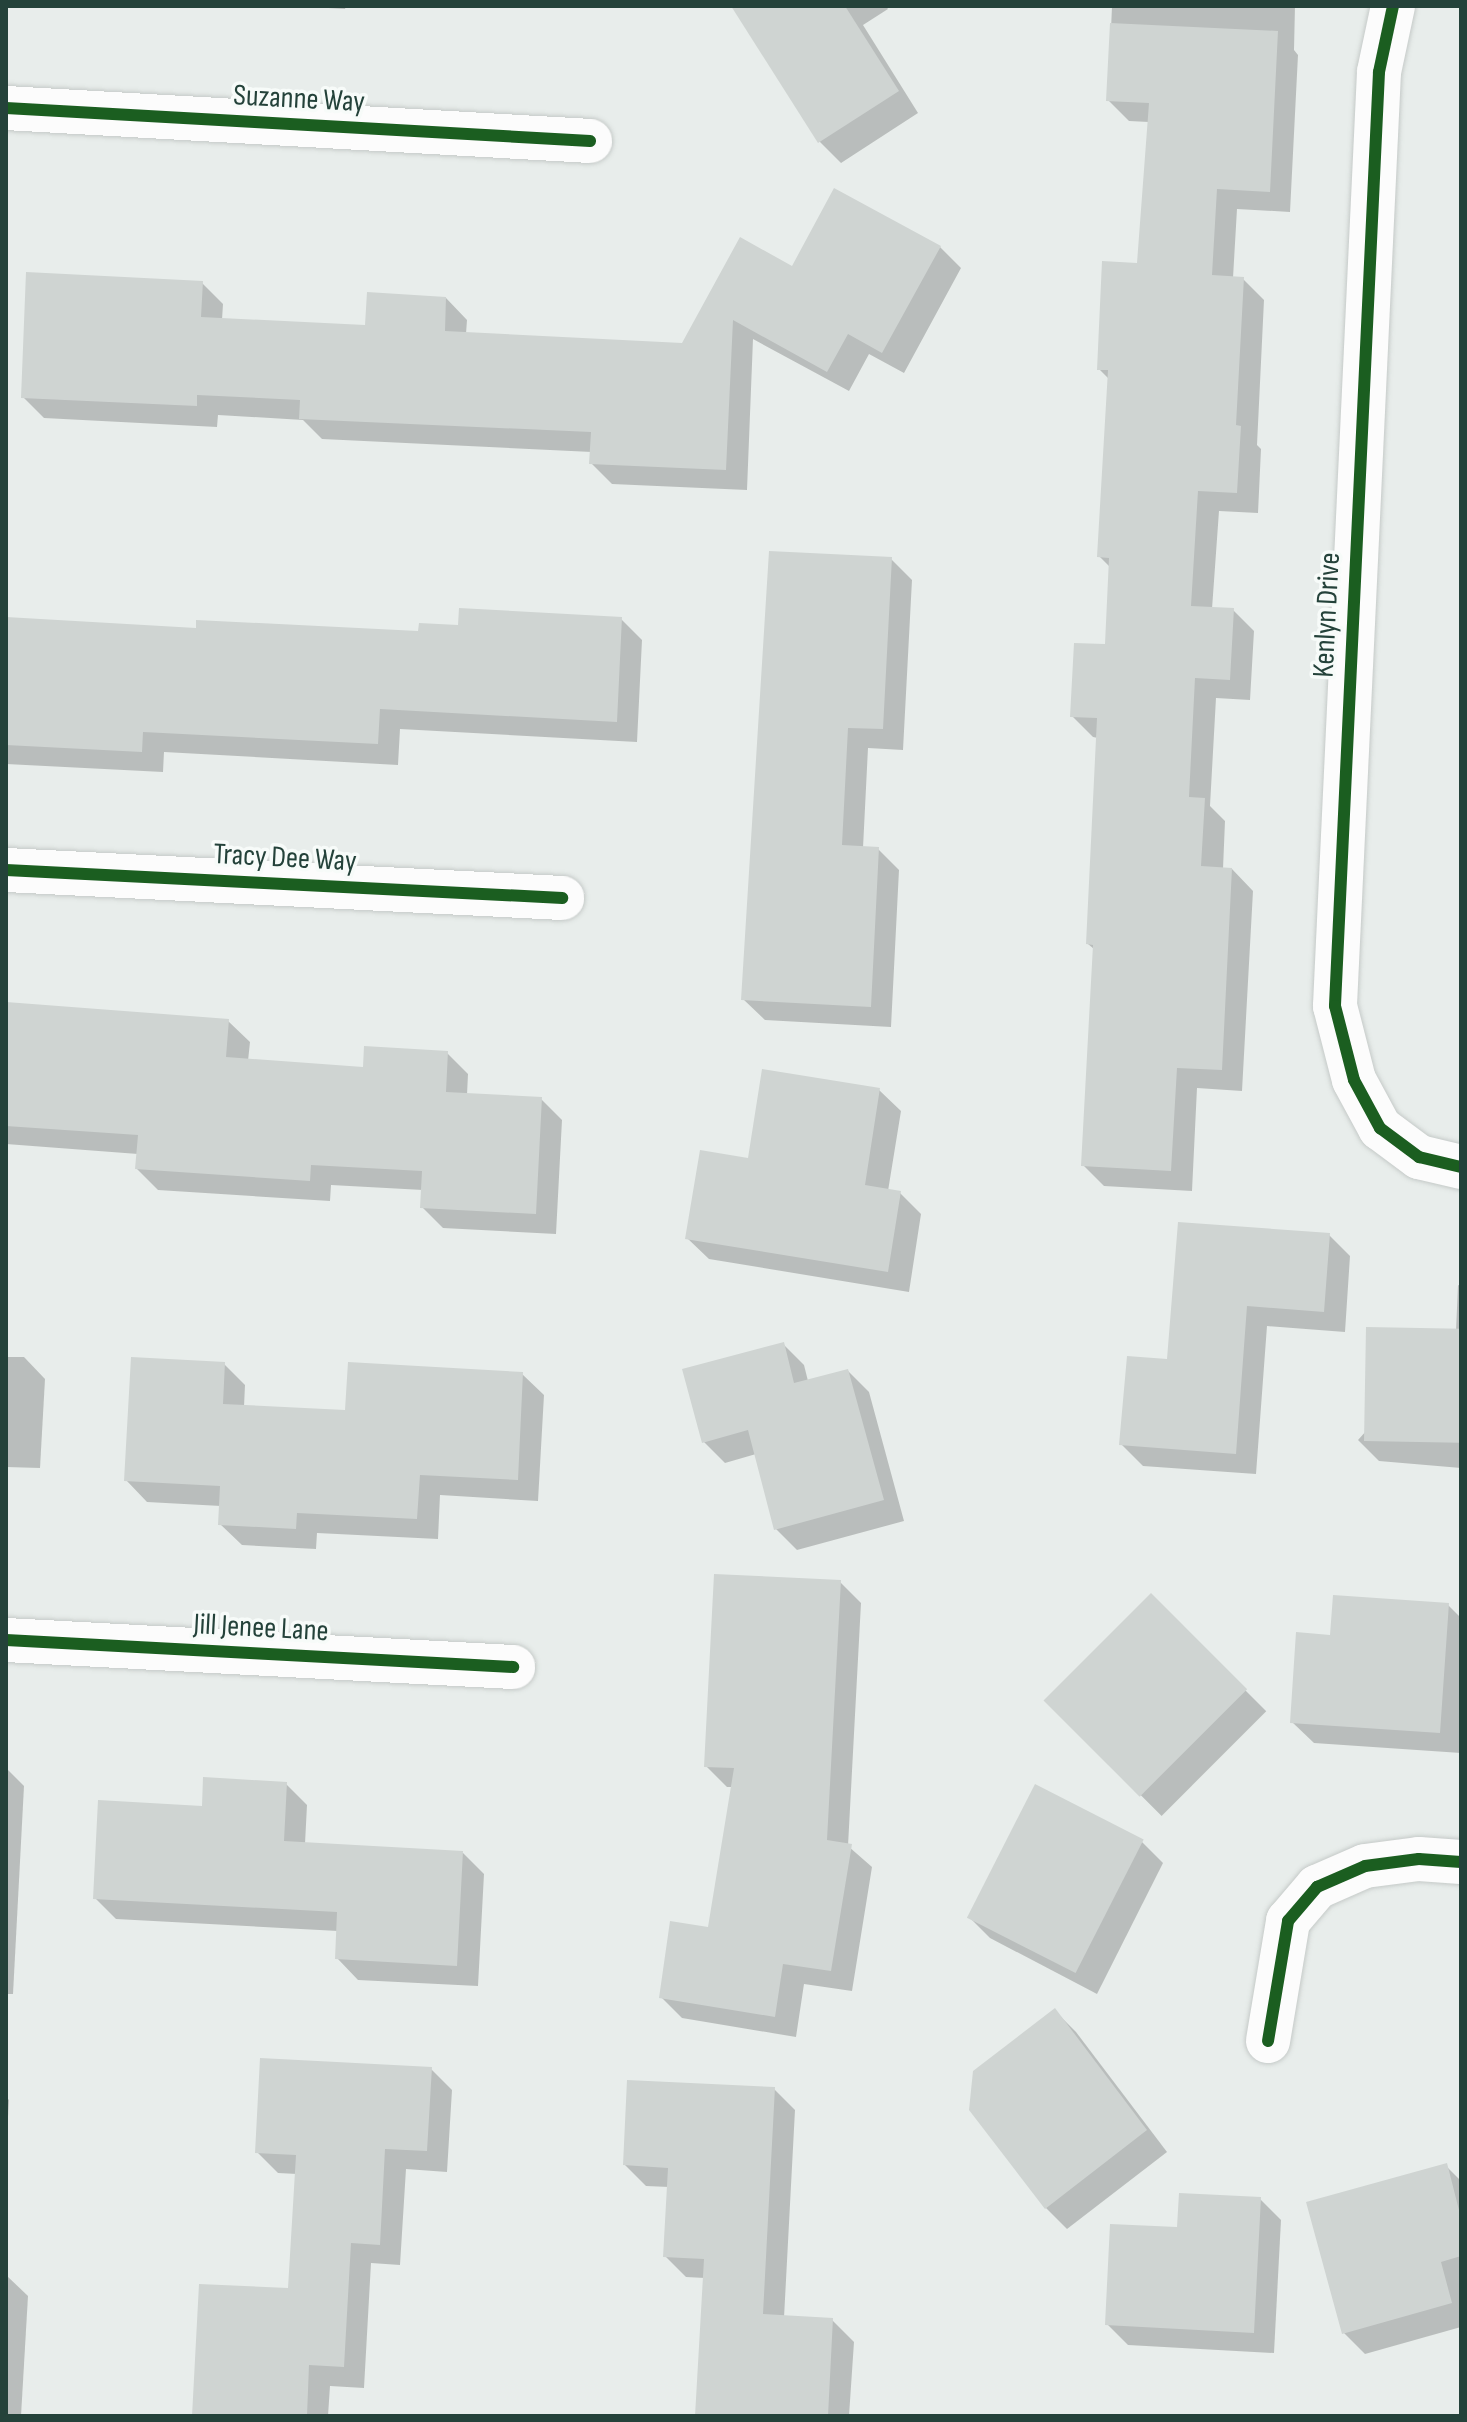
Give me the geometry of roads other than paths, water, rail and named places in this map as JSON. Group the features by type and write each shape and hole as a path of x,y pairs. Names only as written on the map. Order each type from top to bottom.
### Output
{"street":[{"name":"Kenlyn Drive","path":"1393,6 1379,72 1335,1006 1354,1080 1380,1128 1419,1157 1461,1167"},
{"name":"Suzanne Way","path":"6,108 590,141"},
{"name":"Tracy Dee Way","path":"6,870 562,898"},
{"name":"Jill Jenee Lane","path":"6,1640 513,1667"},
{"path":"1268,2041 1288,1921 1317,1887 1365,1866 1419,1859 1461,1862"}]}
